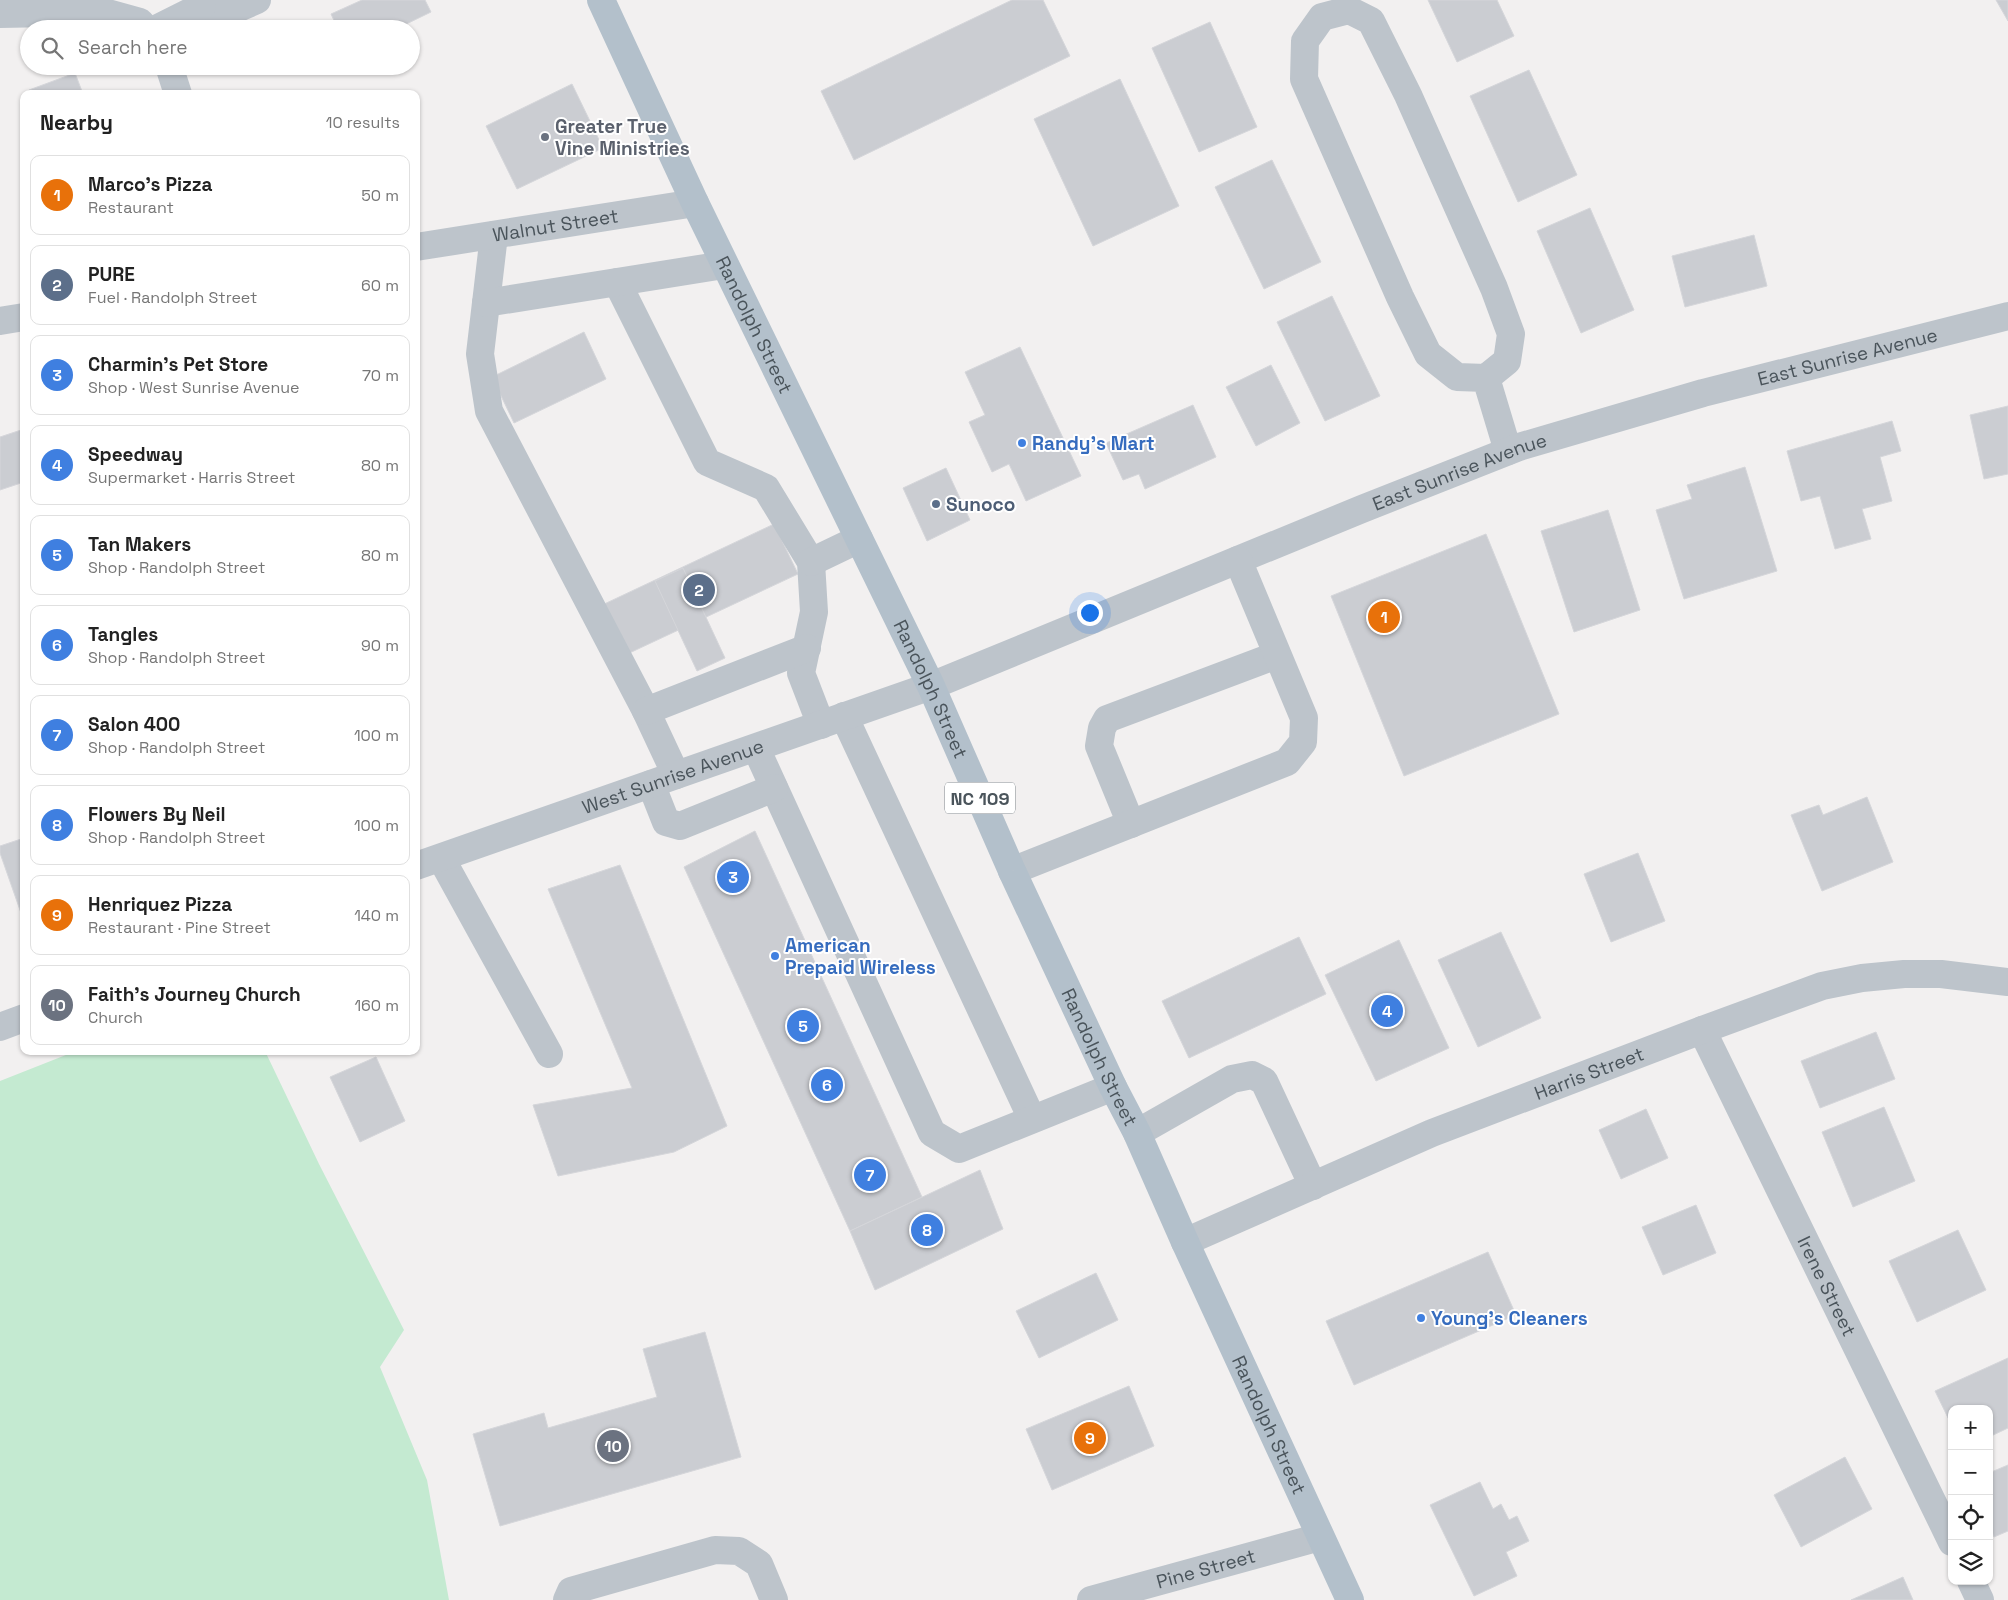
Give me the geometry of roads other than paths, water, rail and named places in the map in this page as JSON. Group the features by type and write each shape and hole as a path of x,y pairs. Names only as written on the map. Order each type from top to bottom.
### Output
{"main road":[{"name":"Randolph Street","path":"601,0 724,265 931,686 1012,871 1113,1087 1138,1133 1185,1242 1350,1600"}],"street":[{"path":"172,20 201,3 225,14 258,0"},
{"path":"1349,10 1371,21 1408,95 1494,288 1511,334 1507,361 1486,378 1457,377 1428,354 1400,296 1304,79 1305,42 1322,17 1349,10"},
{"path":"0,14 104,12 133,20"},
{"path":"172,75 177,90"},
{"name":"Walnut Street","path":"420,246 695,203"},
{"path":"494,235 480,354 489,410 646,711 676,776"},
{"path":"486,303 724,265"},
{"path":"617,282 707,462 766,488 811,562 814,612 801,673 832,721 1032,1119"},
{"name":"East Sunrise Avenue","path":"931,686 1508,451 1703,393 2008,316"},
{"path":"0,322 20,318"},
{"path":"1486,378 1508,451"},
{"path":"811,562 859,539"},
{"path":"1012,871 1287,762 1303,742 1304,718 1238,560"},
{"path":"646,711 807,648"},
{"path":"1131,824 1099,746 1102,728 1106,719 1277,655"},
{"name":"West Sunrise Avenue","path":"429,862 931,686"},
{"path":"756,748 932,1133 959,1149 1113,1087"},
{"path":"650,784 666,822 680,826 774,788"},
{"path":"429,862 549,1054"},
{"name":"Harris Street","path":"1185,1242 1432,1133 1822,986 1862,978 1904,974 1941,974 2008,982"},
{"path":"0,1027 20,1020"},
{"name":"Irene Street","path":"1702,1030 1951,1540"},
{"path":"1138,1133 1232,1079 1252,1075 1264,1081 1312,1186"},
{"name":"Pine Street","path":"1091,1600 1320,1537"},
{"path":"567,1600 571,1591 715,1550 739,1551 759,1564 774,1600"},
{"path":"1973,1585 1980,1600"}],"place":[{"name":"Greater True Vine Ministries","path":"545,137"},
{"name":"Randy's Mart","path":"1022,443"},
{"name":"Sunoco","path":"936,504"},
{"name":"PURE","path":"699,590"},
{"name":"Marco's Pizza","path":"1384,617"},
{"name":"Charmin's Pet Store","path":"733,877"},
{"name":"American Prepaid Wireless","path":"775,956"},
{"name":"Speedway","path":"1387,1011"},
{"name":"Tan Makers","path":"803,1026"},
{"name":"Tangles","path":"827,1085"},
{"name":"Salon 400","path":"870,1175"},
{"name":"Flowers By Neil","path":"927,1230"},
{"name":"Young's Cleaners","path":"1421,1318"},
{"name":"Henriquez Pizza","path":"1090,1438"},
{"name":"Faith's Journey Church","path":"613,1446"}]}
